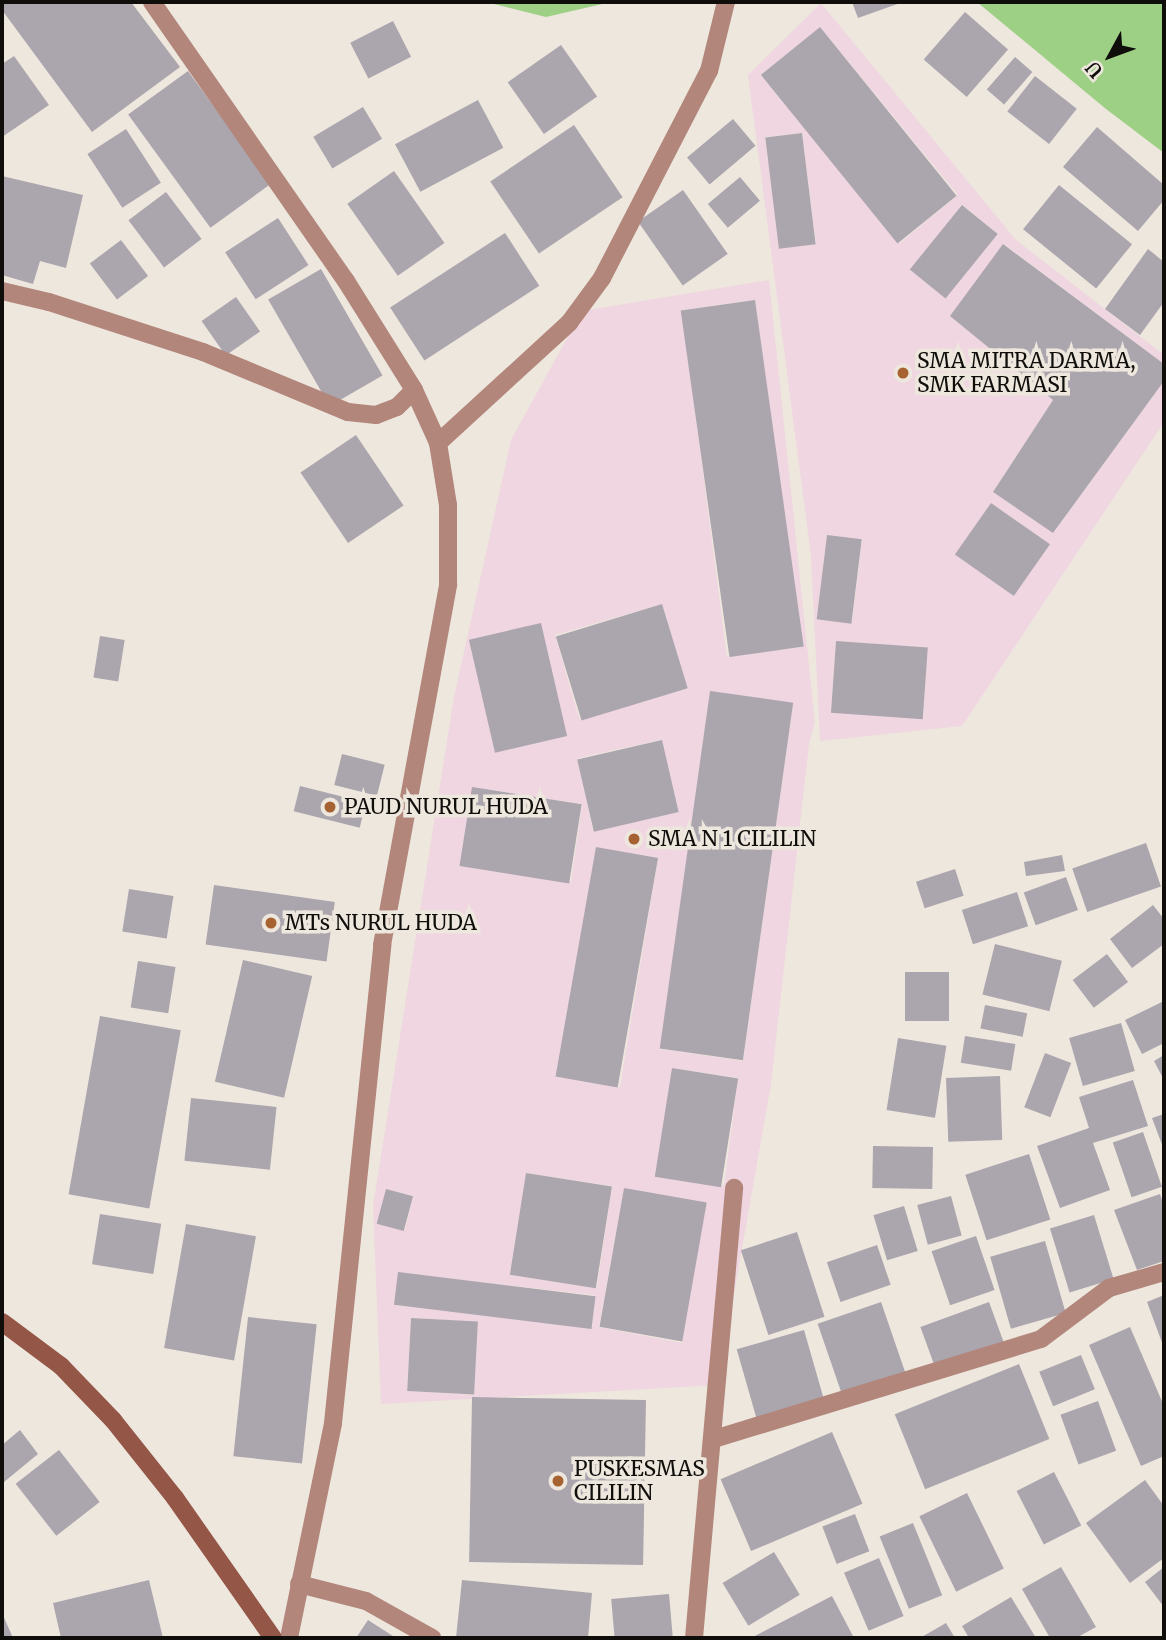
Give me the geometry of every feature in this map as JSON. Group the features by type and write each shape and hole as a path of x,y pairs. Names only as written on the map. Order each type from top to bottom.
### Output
{"main road":[{"path":"2,1322 61,1366 113,1420 176,1498 273,1638"}],"street":[{"path":"152,2 346,281 414,390 438,443 448,505 448,584 382,945 333,1423 289,1638"},
{"path":"438,443 569,323 602,278 709,71 726,2"},
{"path":"2,291 48,302 203,352 348,412 376,415 397,407 414,390"},
{"path":"694,1638 714,1439 721,1317 734,1188"},
{"path":"714,1439 1041,1339 1109,1288 1164,1272"},
{"path":"299,1584 366,1601 432,1638"}],"shaded area":[{"name":"SMA MITRA DARMA, SMK FARMASI","path":"821,3 1016,240 1164,355 1164,364 1004,244 951,316 1053,400 993,492 1054,532 1164,381 1164,422 962,726 820,741 811,556 748,75","holes":["820,27 958,195 900,243 761,75","802,133 816,243 780,248 765,137","963,205 998,234 945,298 911,269","991,503 1049,544 956,555","827,535 862,540 852,623 817,619","836,641 927,648 923,719 831,712"]},
{"name":"SMA N 1 CILILIN","path":"769,280 815,723 809,744 771,1084 718,1385 381,1404 373,1206 454,697 511,440 582,311","holes":["755,300 801,647 727,657 682,310","662,604 687,688 579,718 555,635","710,692 793,704 743,1061 661,1049","661,740 678,812 593,831 578,758","472,788 582,804 571,882 461,866","658,858 620,1087 559,1077","672,1068 738,1078 724,1186 658,1177","526,1173 612,1186 597,1288 511,1275","624,1189 682,1343 599,1327","386,1190 413,1196 405,1230 378,1224","398,1273 595,1295 592,1327 395,1305","411,1318 478,1322 474,1395 407,1391"]}],"green space":[{"path":"486,2 611,2 546,17"},
{"path":"977,2 1164,2 1164,153 1106,109"}],"building":[{"path":"2,2 131,2 180,67 92,132 2,10"},
{"path":"852,2 903,2 858,18"},
{"path":"965,12 1008,49 967,97 924,60"},
{"path":"393,21 411,57 368,78 350,43"},
{"path":"820,27 957,196 897,243 761,75"},
{"path":"561,45 597,97 544,134 508,82"},
{"path":"14,56 49,105 2,137 2,64"},
{"path":"1015,57 1032,72 1004,105 987,89"},
{"path":"188,71 270,184 210,228 128,114"},
{"path":"1035,76 1077,109 1049,144 1007,111"},
{"path":"478,100 503,148 420,192 395,144"},
{"path":"363,107 382,139 332,169 313,137"},
{"path":"733,119 755,146 710,184 687,158"},
{"path":"574,125 623,197 539,254 490,181"},
{"path":"1097,127 1164,185 1164,200 1138,231 1063,167"},
{"path":"126,129 161,183 122,208 87,154"},
{"path":"802,133 816,244 779,249 765,138"},
{"path":"394,171 444,243 398,276 347,204"},
{"path":"2,176 83,195 66,268 40,261 33,284 2,275"},
{"path":"740,177 760,201 728,228 708,204"},
{"path":"1059,185 1132,244 1096,288 1023,229"},
{"path":"683,190 728,254 683,285 638,222"},
{"path":"166,192 202,239 164,267 128,220"},
{"path":"962,205 998,234 946,298 910,270"},
{"path":"278,218 308,265 256,299 225,252"},
{"path":"505,233 539,286 424,360 390,308"},
{"path":"121,240 148,276 117,299 90,263"},
{"path":"1003,244 1164,364 1164,381 1053,533 993,492 1053,400 950,316"},
{"path":"1148,249 1164,262 1164,302 1140,335 1105,309"},
{"path":"321,269 382,376 330,406 268,300"},
{"path":"236,297 260,331 226,355 202,321"},
{"path":"755,300 804,647 729,657 681,310"},
{"path":"356,435 404,505 348,543 300,472"},
{"path":"991,503 1050,544 1014,596 955,555"},
{"path":"827,535 862,539 851,624 817,619"},
{"path":"662,604 688,688 582,721 556,636"},
{"path":"541,623 567,736 495,753 469,640"},
{"path":"100,636 125,640 118,681 93,677"},
{"path":"836,641 928,647 923,719 831,713"},
{"path":"710,691 793,703 743,1060 660,1048"},
{"path":"662,740 679,812 594,832 577,760"},
{"path":"342,754 385,765 377,796 334,785"},
{"name":"PAUD NURUL HUDA","path":"300,786 366,802 360,828 294,811"},
{"path":"472,787 582,804 569,883 459,866"},
{"path":"1146,843 1161,886 1087,912 1072,868"},
{"path":"596,847 658,858 618,1087 556,1076"},
{"path":"1062,855 1065,871 1026,876 1024,862"},
{"path":"955,869 964,896 925,908 916,882"},
{"path":"1066,877 1078,910 1036,925 1024,892"},
{"name":"MTs NURUL HUDA","path":"214,885 335,902 326,961 206,944"},
{"path":"129,889 173,896 167,939 122,931"},
{"path":"1017,892 1028,926 973,944 962,910"},
{"path":"1153,905 1164,919 1164,944 1132,968 1110,939"},
{"path":"995,944 1062,961 1049,1011 982,994"},
{"path":"1107,954 1128,982 1094,1008 1073,980"},
{"path":"243,960 312,976 284,1098 215,1082"},
{"path":"138,961 176,967 168,1013 131,1007"},
{"path":"905,972 949,972 949,1021 905,1021"},
{"path":"1164,1001 1164,1043 1142,1054 1125,1020"},
{"path":"985,1005 1027,1013 1023,1037 980,1029"},
{"path":"100,1016 181,1030 149,1208 69,1194"},
{"path":"1121,1023 1135,1071 1083,1086 1069,1038"},
{"path":"965,1036 1015,1044 1011,1071 961,1063"},
{"path":"898,1038 946,1046 935,1118 887,1110"},
{"path":"1045,1053 1071,1063 1050,1117 1024,1107"},
{"path":"1164,1055 1164,1080 1154,1061"},
{"path":"672,1068 738,1078 721,1187 655,1177"},
{"path":"1000,1076 1002,1140 948,1142 946,1078"},
{"path":"1133,1080 1148,1126 1093,1143 1110,1190 1060,1208 1037,1146 1089,1128 1079,1097"},
{"path":"191,1098 277,1107 270,1170 184,1161"},
{"path":"1164,1114 1164,1150 1152,1118"},
{"path":"1143,1132 1162,1187 1132,1197 1113,1142"},
{"path":"873,1146 933,1147 932,1189 872,1188"},
{"path":"1029,1154 1050,1220 987,1240 965,1175"},
{"path":"526,1173 612,1187 596,1288 510,1275"},
{"path":"624,1188 707,1203 682,1341 600,1327"},
{"path":"386,1189 413,1196 404,1231 377,1224"},
{"path":"1160,1194 1164,1207 1164,1261 1137,1270 1114,1210"},
{"path":"951,1196 962,1236 928,1245 917,1205"},
{"path":"904,1206 918,1251 887,1260 873,1215"},
{"path":"100,1214 161,1224 153,1274 92,1264"},
{"path":"1094,1215 1114,1279 1070,1293 1050,1228"},
{"path":"186,1224 256,1236 234,1360 164,1348"},
{"path":"797,1232 825,1317 768,1335 741,1250"},
{"path":"976,1236 995,1290 950,1305 932,1251"},
{"path":"1045,1241 1066,1313 1011,1329 990,1257"},
{"path":"877,1245 891,1285 841,1302 827,1262"},
{"path":"398,1272 596,1296 591,1329 394,1305"},
{"path":"1164,1295 1164,1348 1147,1302"},
{"path":"881,1302 906,1376 843,1398 818,1324"},
{"path":"989,1302 1004,1343 935,1368 920,1327"},
{"path":"248,1317 317,1324 302,1463 233,1456"},
{"path":"411,1318 478,1322 474,1394 407,1391"},
{"path":"1130,1327 1164,1406 1164,1456 1141,1466 1089,1345"},
{"path":"804,1330 825,1402 757,1421 737,1349"},
{"path":"1081,1355 1095,1389 1053,1406 1039,1372"},
{"path":"1019,1364 1049,1439 925,1489 895,1414"},
{"name":"PUSKESMAS CILILIN","path":"472,1397 646,1400 643,1565 469,1562"},
{"path":"1098,1401 1116,1451 1079,1464 1060,1415"},
{"path":"20,1430 38,1454 4,1482 2,1445"},
{"path":"832,1432 862,1504 751,1551 721,1479"},
{"path":"59,1450 100,1502 56,1536 16,1484"},
{"path":"1054,1472 1081,1525 1044,1545 1017,1491"},
{"path":"1145,1480 1164,1506 1164,1558 1130,1583 1086,1523"},
{"path":"967,1493 1004,1568 956,1592 919,1516"},
{"path":"855,1514 869,1551 837,1564 822,1527"},
{"path":"913,1523 942,1595 909,1609 880,1536"},
{"path":"774,1552 800,1595 748,1626 723,1583"},
{"path":"879,1558 904,1616 869,1631 844,1573"},
{"path":"1061,1567 1096,1627 1076,1638 1050,1638 1022,1589"},
{"path":"1164,1567 1164,1607 1145,1582"},
{"path":"149,1580 163,1638 61,1638 53,1603"},
{"path":"462,1580 592,1593 588,1638 456,1638"},
{"path":"669,1594 673,1636 615,1638 611,1599"},
{"path":"832,1596 854,1638 751,1638"},
{"path":"1011,1597 1036,1638 969,1638 962,1626"},
{"path":"2,1613 13,1638 2,1638"},
{"path":"368,1620 396,1638 356,1638"},
{"path":"946,1623 955,1638 920,1638"}],"place":[{"name":"SMA MITRA DARMA, SMK FARMASI","path":"903,373"},
{"name":"PAUD NURUL HUDA","path":"330,807"},
{"name":"SMA N 1 CILILIN","path":"634,839"},
{"name":"MTs NURUL HUDA","path":"271,923"},
{"name":"PUSKESMAS CILILIN","path":"558,1481"}]}
